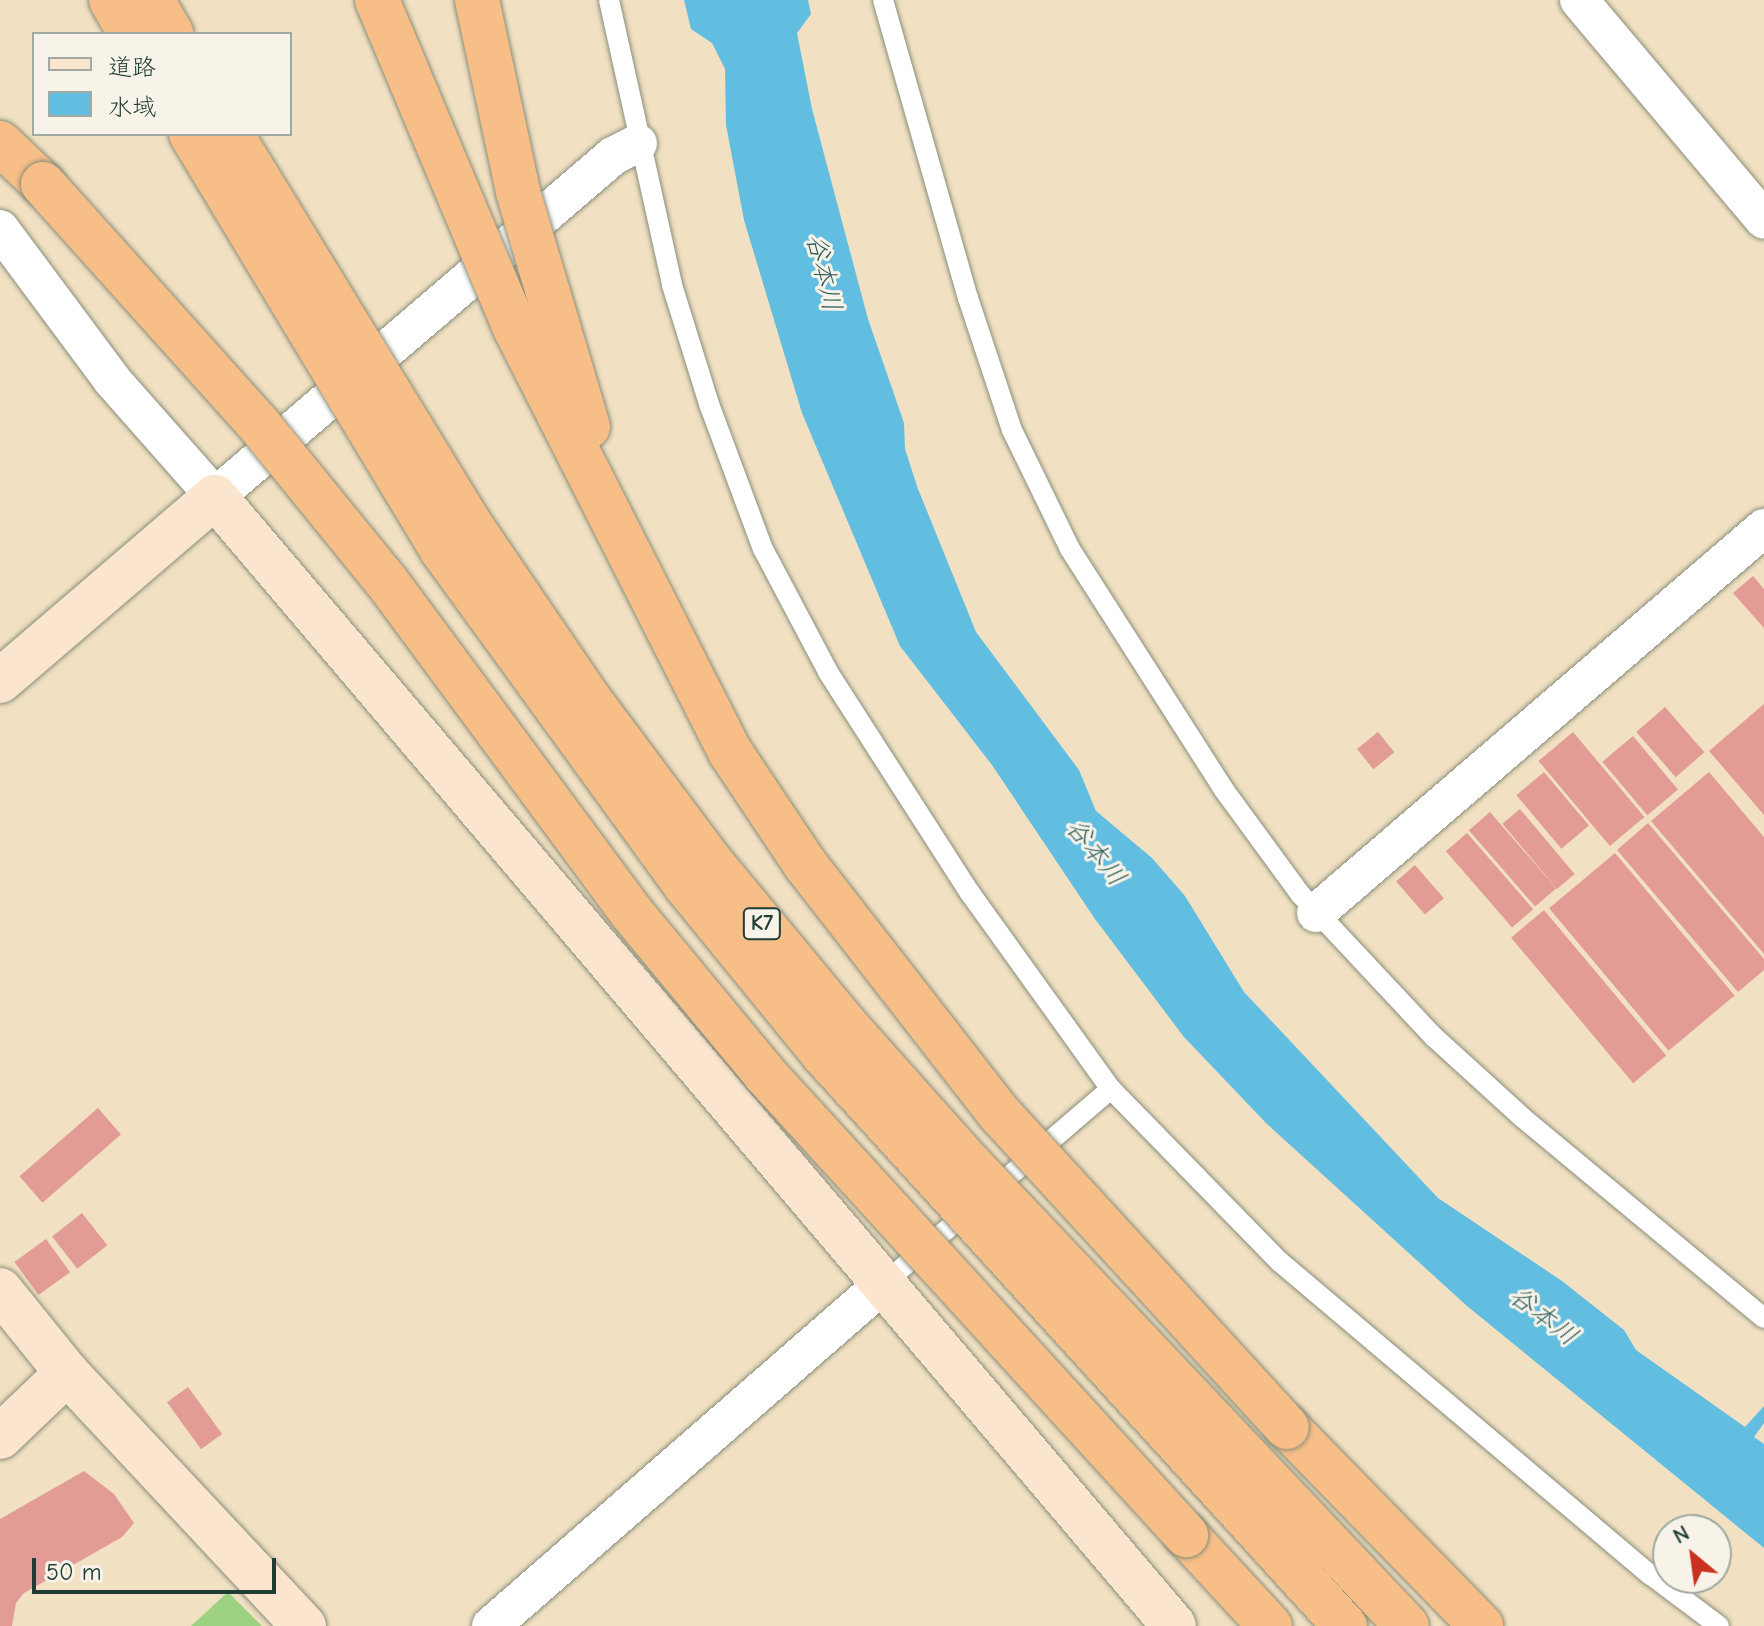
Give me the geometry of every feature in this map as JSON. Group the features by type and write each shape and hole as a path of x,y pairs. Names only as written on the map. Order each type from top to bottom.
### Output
{"highway":[{"path":"111,0 130,32"},
{"path":"152,0 171,32"},
{"path":"377,0 514,326 672,644 731,753 805,864 895,985 999,1113 1287,1427 1481,1626"},
{"path":"477,0 518,192 556,330 600,464 672,644"},
{"name":"K7","path":"192,136 442,550 686,886 822,1053 1345,1626"},
{"name":"K7","path":"232,136 474,530 589,699 711,862 969,1163 1407,1626"},
{"path":"0,143 136,283 260,426 387,582 631,912 764,1073 1270,1626"}],"street":[{"path":"1579,0 1764,220"},
{"path":"0,681 613,156 638,143"},
{"path":"0,229 112,380 215,497 1174,1626"},
{"path":"1316,913 1764,528"},
{"path":"491,1626 882,1285"},
{"path":"0,1290 67,1373 304,1626"},
{"path":"0,1437 67,1373"}],"lane":[{"path":"609,0 638,143 672,285 709,404 792,610 970,893 1111,1089 1280,1262 1651,1575 1719,1626"},
{"path":"883,0 985,354 1028,465 1070,549 1153,682 1260,842 1316,913 1478,1079 1764,1318"},
{"path":"882,1285 1111,1089"}],"green space":[{"path":"228,1592 262,1626 191,1626"}],"water":[{"name":"谷本川","path":"684,0 808,0 811,14 797,33 812,109 868,319 904,423 905,449 918,489 976,632 1079,770 1096,811 1152,858 1185,896 1244,992 1438,1198 1562,1281 1624,1330 1636,1350 1745,1427 1764,1406 1764,1423 1754,1437 1764,1444 1764,1548 1732,1522 1732,1514 1722,1514 1467,1306 1266,1123 1184,1037 1095,919 992,765 900,646 802,413 744,220 726,125 725,69 712,43 691,29"}],"building":[{"path":"1753,576 1764,589 1764,628 1733,593"},
{"path":"1764,704 1764,815 1709,751"},
{"path":"1665,707 1704,752 1676,777 1636,732"},
{"path":"1378,732 1394,752 1373,769 1357,749"},
{"path":"1573,732 1644,817 1610,846 1539,761"},
{"path":"1633,736 1678,790 1647,815 1602,762"},
{"path":"1544,772 1589,826 1561,849 1516,795"},
{"path":"1709,772 1764,837 1764,954 1651,821"},
{"path":"1520,809 1575,874 1557,889 1502,824"},
{"path":"1490,812 1556,888 1535,907 1469,830"},
{"path":"1648,823 1764,959 1764,970 1738,992 1617,850"},
{"path":"1467,833 1533,909 1512,928 1446,851"},
{"path":"1615,853 1735,995 1669,1051 1549,908"},
{"path":"1415,865 1444,898 1425,915 1396,881"},
{"path":"1544,910 1666,1056 1633,1083 1511,938"},
{"path":"98,1108 121,1134 42,1203 20,1176"},
{"path":"82,1213 107,1245 77,1269 52,1236"},
{"path":"46,1239 70,1272 39,1295 14,1262"},
{"path":"188,1387 222,1434 201,1449 167,1402"},
{"path":"84,1471 114,1494 134,1523 122,1537 24,1593 16,1603 12,1626 0,1626 0,1519"}]}
